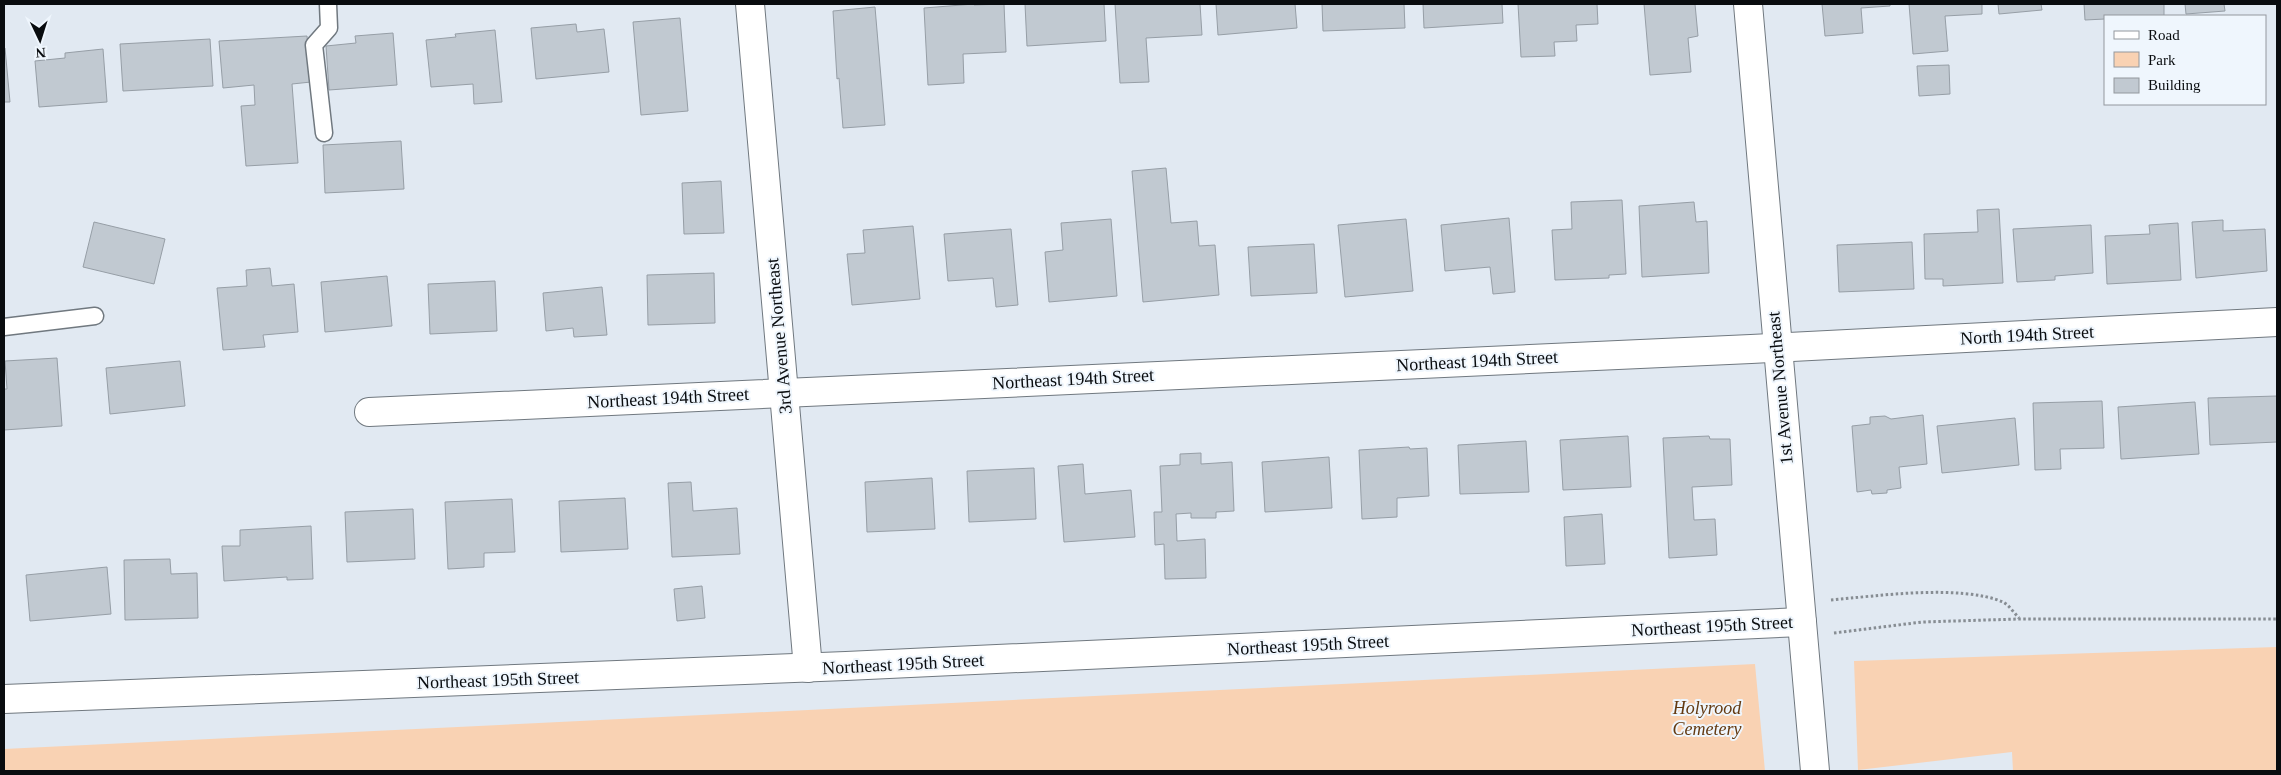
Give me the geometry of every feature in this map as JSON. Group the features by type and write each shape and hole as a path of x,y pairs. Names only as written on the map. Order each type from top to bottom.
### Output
{"street":[{"name":"3rd Avenue Northeast","path":"750,4 808,668"},
{"name":"1st Avenue Northeast","path":"1748,4 1776,348 1815,771"},
{"name":"North 194th Street","path":"1776,348 2277,322"},
{"name":"Northeast 194th Street","path":"369,412 1776,348"},
{"name":"Northeast 195th Street","path":"4,699 808,668 1801,613"}],"lane":[{"path":"324,132 314,45 329,28 328,4"},
{"path":"4,326 95,316"}],"path":[{"path":"1801,613 1904,594 1949,594 1986,598 2005,603 2019,619"},
{"path":"1835,633 1922,622 2019,619 2277,619"}],"green space":[{"path":"2277,647 2277,771 2013,771 2012,752 1858,770 1854,661"},
{"name":"Holyrood Cemetery","path":"1755,664 1765,771 4,771 4,749"}],"building":[{"path":"1004,4 1006,52 963,54 964,83 928,85 924,8"},
{"path":"1025,4 1104,4 1106,41 1027,46"},
{"path":"1115,4 1200,4 1202,35 1146,38 1149,82 1120,83"},
{"path":"1216,4 1295,4 1297,28 1218,35"},
{"path":"1322,4 1404,4 1405,28 1323,31"},
{"path":"1423,4 1502,4 1503,23 1424,28"},
{"path":"1518,4 1597,4 1598,24 1576,25 1577,41 1554,42 1555,56 1521,57"},
{"path":"1644,4 1695,4 1698,36 1688,38 1691,72 1650,75"},
{"path":"1822,4 1890,4 1890,6 1861,8 1863,33 1825,36"},
{"path":"1909,4 1982,4 1982,14 1945,16 1948,51 1913,54"},
{"path":"1998,4 2041,4 2042,10 1999,14"},
{"path":"2084,4 2164,4 2164,15 2104,15 2104,19 2085,20"},
{"path":"2185,4 2224,4 2225,11 2186,14"},
{"path":"875,7 885,125 843,128 839,78 837,79 833,11"},
{"path":"680,18 688,111 641,115 633,22"},
{"path":"576,24 577,32 604,29 609,72 536,79 531,28"},
{"path":"495,30 502,102 474,104 473,84 431,87 426,40 456,37 455,34"},
{"path":"393,33 397,85 329,90 326,46 356,43 355,36"},
{"path":"307,36 311,82 292,84 298,163 246,166 241,106 255,105 254,85 223,88 219,41"},
{"path":"210,39 213,86 123,91 120,44"},
{"path":"5,48 10,102 4,102"},
{"path":"103,49 107,102 39,107 35,61 65,58 65,53"},
{"path":"1949,65 1950,94 1919,96 1917,66"},
{"path":"401,141 404,189 325,193 323,145"},
{"path":"1166,168 1171,223 1197,221 1199,246 1215,245 1219,295 1143,302 1132,171"},
{"path":"721,181 724,233 684,234 682,183"},
{"path":"1622,200 1626,274 1609,275 1609,278 1555,280 1552,230 1572,229 1571,202"},
{"path":"1694,202 1696,222 1707,221 1709,273 1642,277 1639,206"},
{"path":"1999,209 2003,283 1943,286 1943,279 1925,279 1924,234 1978,232 1977,210"},
{"path":"1509,218 1515,292 1493,294 1490,267 1445,271 1441,225"},
{"path":"1111,219 1117,296 1049,302 1045,252 1063,250 1061,223"},
{"path":"1406,219 1413,291 1345,297 1338,225"},
{"path":"2223,220 2223,231 2265,229 2267,271 2196,278 2192,222"},
{"path":"94,222 165,239 154,284 83,267"},
{"path":"2178,223 2181,280 2107,284 2105,236 2150,234 2149,225"},
{"path":"2091,225 2093,273 2055,276 2055,280 2017,282 2013,229"},
{"path":"913,226 920,299 852,305 847,254 865,253 863,230"},
{"path":"1011,229 1018,305 996,307 993,278 948,281 944,234"},
{"path":"1912,242 1914,289 1839,292 1837,245"},
{"path":"1314,244 1317,293 1251,296 1248,247"},
{"path":"270,268 272,286 294,284 298,332 263,335 265,347 223,350 217,288 247,286 246,270"},
{"path":"714,273 715,323 648,325 647,275"},
{"path":"387,276 392,326 325,332 321,282"},
{"path":"495,281 497,331 430,334 428,284"},
{"path":"602,287 607,335 574,337 573,328 546,331 543,293"},
{"path":"57,358 62,426 4,430 4,389 7,389 5,361"},
{"path":"180,361 185,406 110,414 106,368"},
{"path":"2277,396 2277,442 2210,445 2208,398"},
{"path":"2102,401 2104,448 2060,449 2061,469 2035,470 2033,403"},
{"path":"2195,402 2199,454 2121,459 2118,407"},
{"path":"1923,415 1927,464 1899,467 1901,488 1887,490 1887,493 1872,494 1871,490 1857,492 1852,426 1870,424 1870,417 1885,416 1891,419"},
{"path":"2015,418 2019,465 1942,473 1937,426"},
{"path":"1628,436 1631,487 1563,490 1560,440"},
{"path":"1709,436 1710,439 1730,439 1732,485 1692,487 1694,520 1715,519 1717,555 1669,558 1663,438"},
{"path":"1526,441 1529,492 1460,494 1458,445"},
{"path":"1409,447 1410,449 1427,448 1429,496 1397,498 1397,517 1362,519 1359,450"},
{"path":"1201,453 1201,464 1232,462 1234,511 1216,512 1216,518 1191,518 1191,513 1176,514 1177,541 1205,539 1206,578 1165,579 1164,544 1155,545 1154,512 1162,512 1160,466 1180,465 1180,454"},
{"path":"1329,457 1332,508 1265,512 1262,462"},
{"path":"1083,464 1085,494 1131,490 1135,537 1064,542 1058,466"},
{"path":"1034,468 1036,519 969,522 967,471"},
{"path":"932,478 935,529 867,532 865,482"},
{"path":"691,482 693,511 737,508 740,554 672,557 668,483"},
{"path":"625,498 628,549 561,552 559,501"},
{"path":"512,499 515,552 484,553 484,567 448,569 445,502"},
{"path":"413,509 415,559 347,562 345,512"},
{"path":"1602,514 1605,564 1566,566 1564,517"},
{"path":"311,526 313,579 287,580 287,577 224,581 222,546 240,546 240,530"},
{"path":"170,559 171,574 197,573 198,618 125,620 124,560"},
{"path":"107,567 111,614 30,621 26,575"},
{"path":"702,586 705,618 677,621 674,589"}]}
